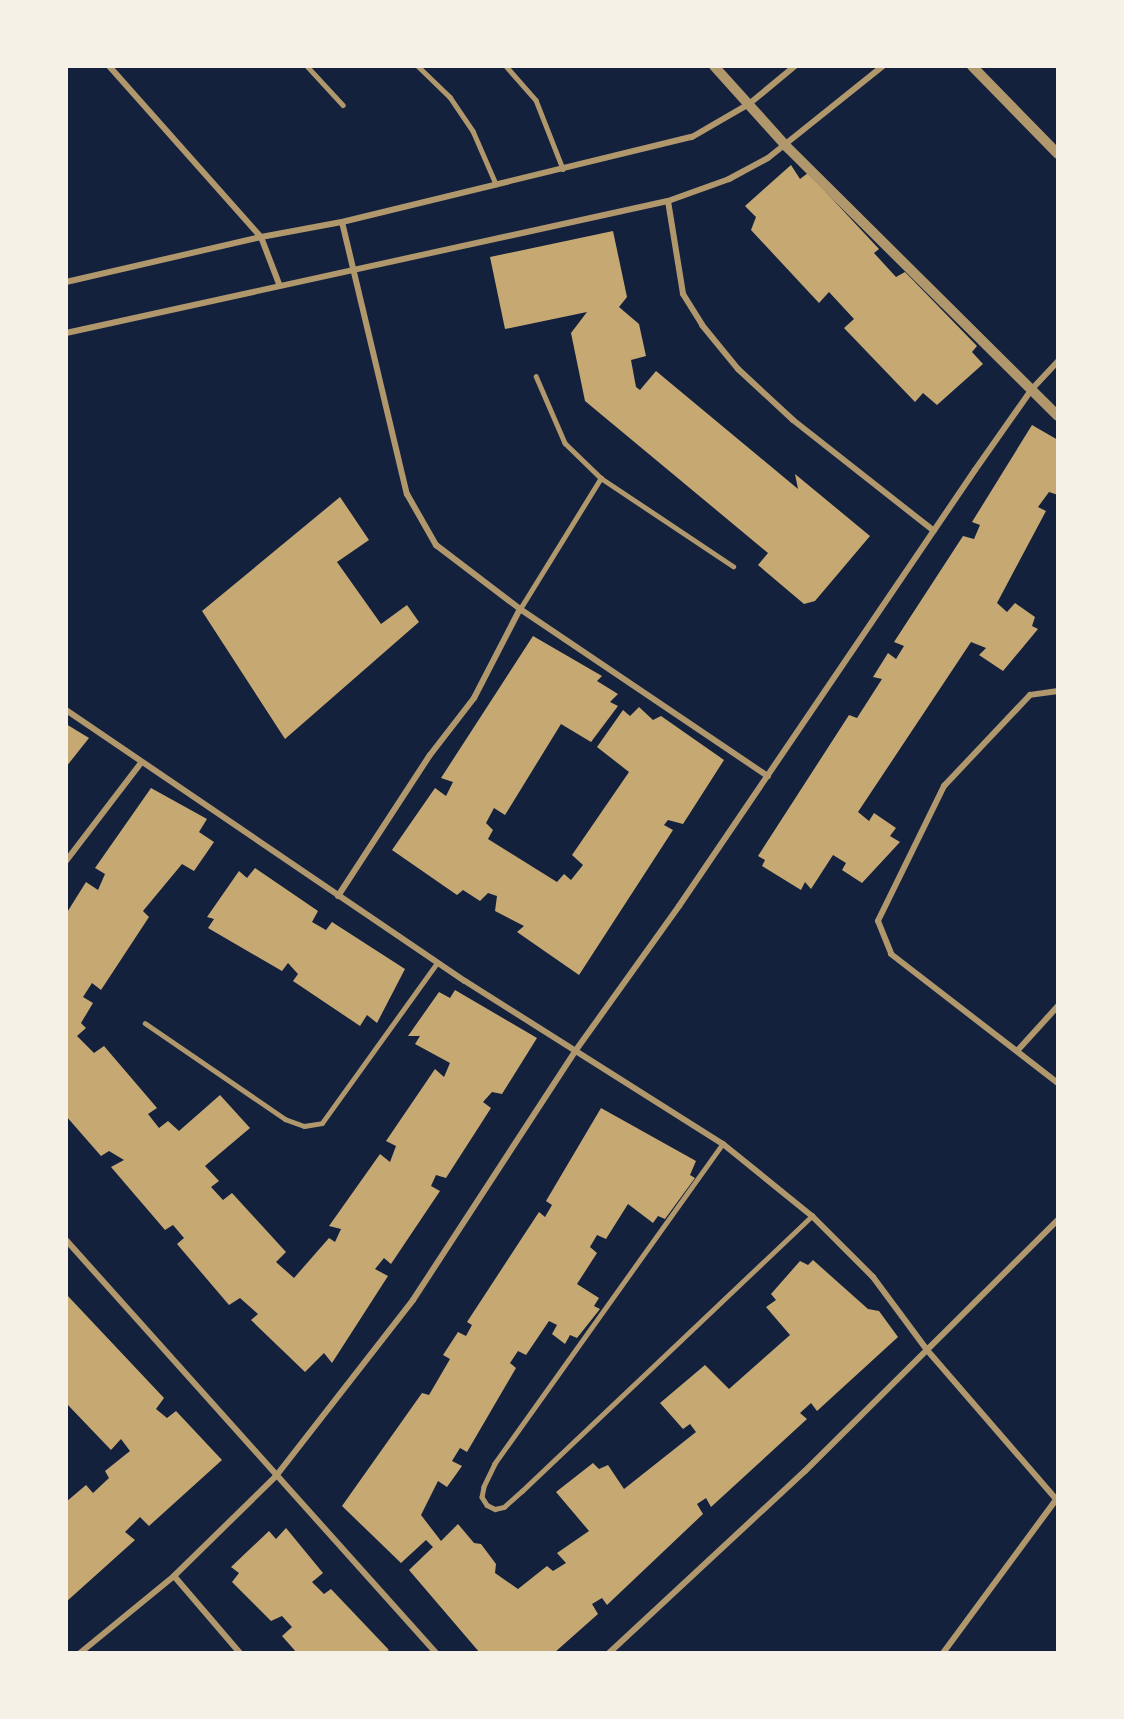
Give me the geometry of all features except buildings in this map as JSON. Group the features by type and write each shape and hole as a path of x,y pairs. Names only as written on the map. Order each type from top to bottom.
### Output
{"street":[{"path":"109,66 261,237 279,284"},
{"path":"714,66 786,146 967,329 1058,416"},
{"path":"66,282 261,237 342,222 692,137 749,104 795,66"},
{"path":"66,333 279,284 668,201 729,179 786,146 883,66"},
{"path":"972,66 1058,154"},
{"path":"668,201 683,294 702,325 738,369 792,420 934,531"},
{"path":"342,222 407,494 422,525 436,545 520,609 768,776"},
{"path":"80,1653 174,1576 276,1476 413,1300 576,1050 768,776 1032,389 1058,360"},
{"path":"338,896 430,755 474,699 520,609"},
{"path":"1058,691 1029,695 944,786 878,921 891,954 1058,1083"},
{"path":"66,710 437,963 723,1144 812,1216 873,1277 927,1350 1057,1499 943,1653"},
{"path":"66,861 141,763"},
{"path":"1017,1051 1058,1006"},
{"path":"609,1653 805,1471 1058,1220"},
{"path":"66,1240 436,1653"},
{"path":"174,1576 240,1653"}],"lane":[{"path":"306,66 343,105"},
{"path":"418,66 450,96 473,131 496,184"},
{"path":"506,66 536,100 563,169"},
{"path":"536,376 566,443 600,478 733,566"},
{"path":"520,609 600,478"},
{"path":"145,1023 285,1119 304,1126 322,1123 437,963"},
{"path":"723,1144 495,1464 484,1487 482,1497 487,1505 495,1509 504,1507 522,1491 812,1216"}]}
